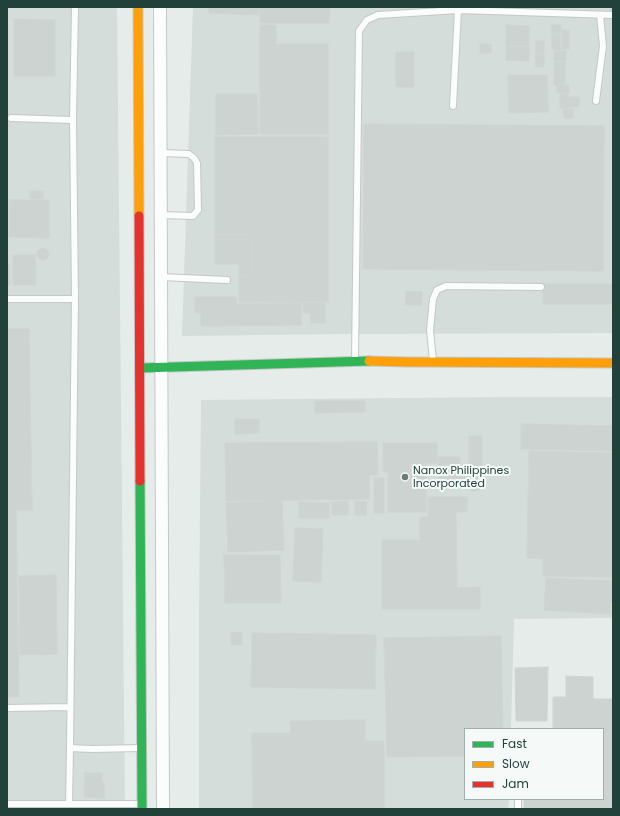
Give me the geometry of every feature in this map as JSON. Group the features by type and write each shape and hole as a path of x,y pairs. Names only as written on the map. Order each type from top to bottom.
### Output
{"street":[{"path":"138,7 142,807"},
{"path":"160,7 163,809"},
{"path":"140,368 356,360 613,363"}],"lane":[{"path":"69,804 75,299 73,120 75,7"},
{"path":"453,106 458,10"},
{"path":"356,360 359,31 367,20 378,15 458,10 613,16"},
{"path":"596,101 603,46 600,15"},
{"path":"11,118 73,120"},
{"path":"160,153 189,154 194,158 197,163 198,210 193,216 161,215"},
{"path":"161,277 227,280"},
{"path":"433,362 430,330 433,299 437,290 446,286 541,287"},
{"path":"7,299 75,299"},
{"path":"7,708 70,706"},
{"path":"70,748 141,748"},
{"path":"7,804 69,804 142,807"}],"shaded area":[{"path":"7,7 117,7 125,809 7,809"},
{"path":"193,7 613,7 613,333 182,336"},
{"path":"613,397 613,618 514,619 511,728 464,728 464,800 509,800 508,809 199,809 201,400"}],"building":[{"path":"209,7 259,7 259,15 209,13"},
{"path":"260,7 330,7 329,23 260,23"},
{"path":"610,7 613,7 613,12 610,12"},
{"path":"14,19 55,20 55,76 14,76"},
{"path":"260,25 276,25 276,44 328,44 328,134 260,134"},
{"path":"506,25 529,26 529,46 506,46"},
{"path":"551,25 561,25 561,33 552,33"},
{"path":"562,30 569,30 569,49 562,49"},
{"path":"552,34 560,34 561,50 552,50"},
{"path":"536,41 544,41 544,54 536,54"},
{"path":"480,44 491,44 491,53 480,53"},
{"path":"506,47 529,47 529,61 506,60"},
{"path":"566,51 566,61 554,61 554,52"},
{"path":"396,52 414,52 414,87 396,87"},
{"path":"535,55 544,55 544,67 536,67"},
{"path":"554,62 565,62 565,85 554,85"},
{"path":"508,75 547,75 548,112 509,113"},
{"path":"557,85 569,85 569,93 557,93"},
{"path":"560,93 567,93 568,108 560,108"},
{"path":"216,94 257,94 258,134 216,135"},
{"path":"568,97 579,97 579,107 568,107"},
{"path":"563,109 573,109 573,118 564,118"},
{"path":"364,124 604,126 603,271 363,269"},
{"path":"215,137 328,137 328,302 239,302 239,276 251,276 251,234 215,234"},
{"path":"30,191 43,191 43,199 30,199"},
{"path":"9,200 49,200 49,238 9,237"},
{"path":"215,234 251,234 251,276 239,276 239,264 215,264"},
{"path":"41,248 45,248 49,254 45,260 41,260 37,256 37,252"},
{"path":"13,255 35,255 36,285 13,285"},
{"path":"7,264 9,264 10,285 7,285"},
{"path":"543,284 613,284 613,304 543,304"},
{"path":"406,291 422,292 422,305 405,305"},
{"path":"195,297 236,297 236,304 301,303 301,325 201,326 201,313 195,313"},
{"path":"303,303 325,303 325,323 311,323 310,313 303,313"},
{"path":"7,329 29,329 32,510 16,510 19,697 7,697"},
{"path":"315,401 365,401 365,412 315,413"},
{"path":"235,419 259,419 259,433 235,434"},
{"path":"521,424 613,426 613,451 521,449"},
{"path":"469,436 482,436 482,470 469,471"},
{"path":"377,442 378,475 369,475 370,499 226,501 225,443"},
{"path":"383,443 437,443 437,463 426,463 426,512 388,512 388,472 383,472"},
{"path":"529,451 613,453 613,577 543,576 543,559 527,558"},
{"path":"438,457 460,457 460,473 479,473 479,491 470,491 470,482 439,482"},
{"path":"374,478 384,478 384,513 374,513"},
{"path":"428,497 467,497 467,512 456,512 457,588 480,587 480,609 382,609 382,540 420,540 420,517 428,517"},
{"path":"282,500 284,550 228,552 226,503"},
{"path":"348,501 348,515 332,515 331,502"},
{"path":"355,501 367,502 366,515 355,515"},
{"path":"299,502 329,503 329,518 299,518"},
{"path":"295,528 323,529 321,582 293,581"},
{"path":"224,555 280,555 281,603 225,603"},
{"path":"56,575 57,654 20,655 19,576"},
{"path":"546,578 613,581 613,602 610,602 610,614 544,610"},
{"path":"231,632 242,633 242,645 231,645"},
{"path":"252,633 376,635 375,689 251,687"},
{"path":"501,636 503,728 464,728 464,756 387,757 384,638"},
{"path":"548,667 547,721 516,721 515,668"},
{"path":"566,676 593,677 593,699 613,699 613,809 524,809 524,800 604,800 604,728 553,728 553,697 566,697"},
{"path":"365,720 365,741 384,741 384,809 253,809 252,733 291,733 290,721"},
{"path":"85,773 102,773 102,782 104,782 104,798 84,797"}],"traffic: fast":[{"path":"140,368 369,361"},
{"path":"140,481 142,809"}],"traffic: slow":[{"path":"138,7 139,216"},
{"path":"369,361 613,363"}],"traffic: jam":[{"path":"139,216 140,481"}],"place":[{"name":"Nanox Philippines Incorporated","path":"405,477"}]}
